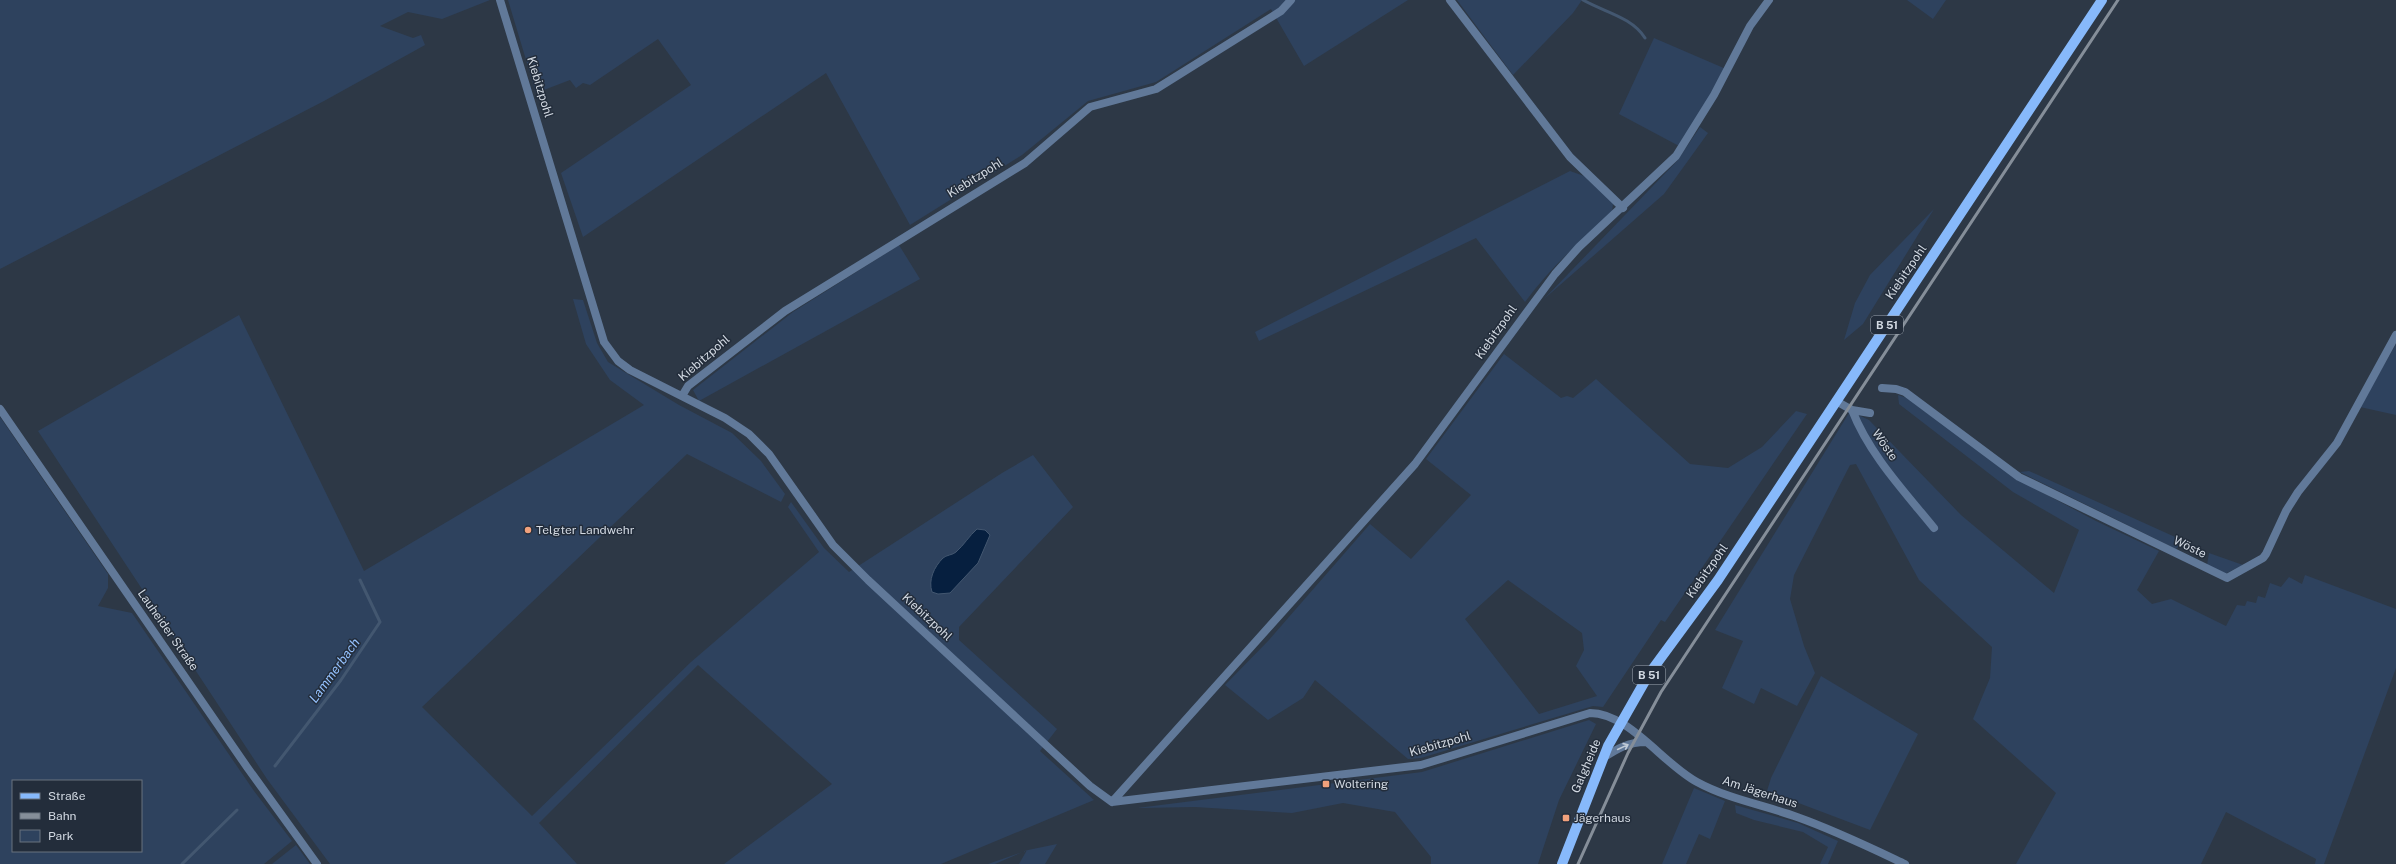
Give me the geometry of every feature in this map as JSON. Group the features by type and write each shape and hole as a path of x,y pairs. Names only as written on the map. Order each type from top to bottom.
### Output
{"main road":[{"name":"Kiebitzpohl","path":"1620,723 1654,667 1718,580 2102,0"},
{"name":"Galgheide","path":"1562,864 1603,758 1620,723"}],"street":[{"name":"Kiebitzpohl","path":"500,0 604,342 618,361 630,370 725,418 749,434 769,454 833,545 1090,786 1112,802 1421,765 1590,712 1602,713 1620,723"},
{"name":"Kiebitzpohl","path":"682,396 688,386 785,311 1025,163 1090,107 1156,89 1281,11 1291,0"},
{"path":"1450,0 1570,158 1623,208"},
{"name":"Kiebitzpohl","path":"1112,802 1415,464 1540,292 1579,247 1623,208 1676,156 1714,95 1750,26 1769,0"},
{"name":"Wöste","path":"1882,388 1896,389 1905,392 2019,477 2227,578 2263,558 2266,554 2286,511 2298,492 2337,443 2396,335"},
{"name":"Wöste","path":"1836,401 1852,410 1870,413"},
{"name":"Lauheider Straße","path":"0,409 247,766 318,864"},
{"name":"Wöste","path":"1852,410 1860,431 1934,528"},
{"name":"Am Jägerhaus","path":"1620,723 1646,742 1673,766 1697,783 1731,797 1797,817 1905,864"},
{"path":"1603,758 1622,746 1633,742 1646,742"}],"green space":[{"path":"0,0 490,0 442,19 408,12 380,26 413,38 421,35 425,45 324,101 0,269"},
{"path":"508,0 1408,0 1304,66 1271,9 1156,82 1088,101 1022,155 910,225 826,73 583,237 561,173 691,85 658,39 590,85 583,83 576,88 570,80 536,93"},
{"path":"1457,0 1582,0 1573,13 1513,75"},
{"path":"1907,0 1946,0 1933,19"},
{"path":"1654,38 1726,69 1679,146 1619,114"},
{"path":"1700,127 1708,133 1664,194 1544,299 1677,161"},
{"path":"1570,171 1584,176 1613,203 1612,213 1555,266 1525,302 1476,238 1259,341 1255,332"},
{"path":"1934,209 1863,324 1844,340 1855,303 1870,275"},
{"path":"899,245 920,279 699,401 693,390 793,312"},
{"path":"573,299 583,300 597,343 608,362 679,405 732,433 761,461 785,494 781,502 687,454 422,707 532,816 691,662 819,552 788,507 791,502 824,548 849,572 1002,473 1033,455 1073,507 959,627 959,640 1057,729 1040,751 1094,800 941,864 724,864 832,784 698,665 539,823 577,864 330,864 267,779 38,431 239,315 364,571 644,405 610,380 586,344"},
{"path":"2396,344 2396,415 2360,407"},
{"path":"1504,354 1561,398 1567,396 1573,398 1596,379 1690,464 1728,468 1762,447 1796,411 1807,414 1665,622 1661,620 1603,707 1593,706 1421,758 1408,759 1315,680 1303,698 1268,720 1225,685 1269,640 1370,524 1411,559 1471,495 1426,459","holes":["1508,580 1582,633 1584,650 1576,666 1597,696 1539,714 1465,619"]},
{"path":"1898,395 1910,399 2017,479 2096,521 2159,551 2137,590 2152,604 2171,599 2226,626 2237,605 2245,606 2247,601 2256,603 2258,596 2265,598 2270,583 2281,587 2289,577 2302,584 2305,575 2396,609 2396,668 2324,864 2315,864 2316,859 2226,812 2201,864 2016,864 2056,793 1973,719 1990,678 1992,647 1919,580 1856,464 1850,465 1794,575 1790,599 1804,646 1815,673 1797,706 1761,688 1754,704 1722,688 1743,641 1715,630 1849,413 1854,413 1869,420 1961,515 2054,593 2079,530 2013,492 1899,404"},
{"path":"0,417 108,574 108,588 98,606 132,613 254,791 292,841 264,864 0,864"},
{"path":"2029,471 2184,541 2176,549 2020,472"},
{"path":"2209,553 2243,565 2225,574 2207,565"},
{"path":"1821,676 1918,734 1870,830 1767,791 1771,778"},
{"path":"1589,720 1596,724 1559,800 1538,864 1431,864 1431,857 1395,812 1343,803 1292,813 1195,807 1137,808 1422,772"},
{"path":"1694,788 1725,801 1710,839 1699,834 1686,864 1662,864"},
{"path":"1735,805 1798,823 1838,841 1828,864 1820,864 1828,847 1803,832 1754,820 1736,813"},
{"path":"1057,844 1045,864 1019,864 1027,850"},
{"path":"296,845 310,864 272,864"},
{"path":"1023,852 995,864 988,864"}],"shaded area":[{"path":"977,529 985,530 990,535 978,563 950,593 938,594 932,592 931,578 937,565 944,557 956,552"}],"waterway":[{"path":"1583,0 1625,20 1633,25 1645,38"},
{"name":"Lammerbach","path":"275,766 341,680 380,622 360,580"},
{"name":"Lammerbach","path":"182,864 237,810"}],"railway":[{"path":"1578,864 1628,753 1661,692 2118,0"}],"place":[{"name":"Telgter Landwehr","path":"528,530"},
{"name":"Woltering","path":"1326,784"},
{"name":"Jägerhaus","path":"1566,818"}]}
